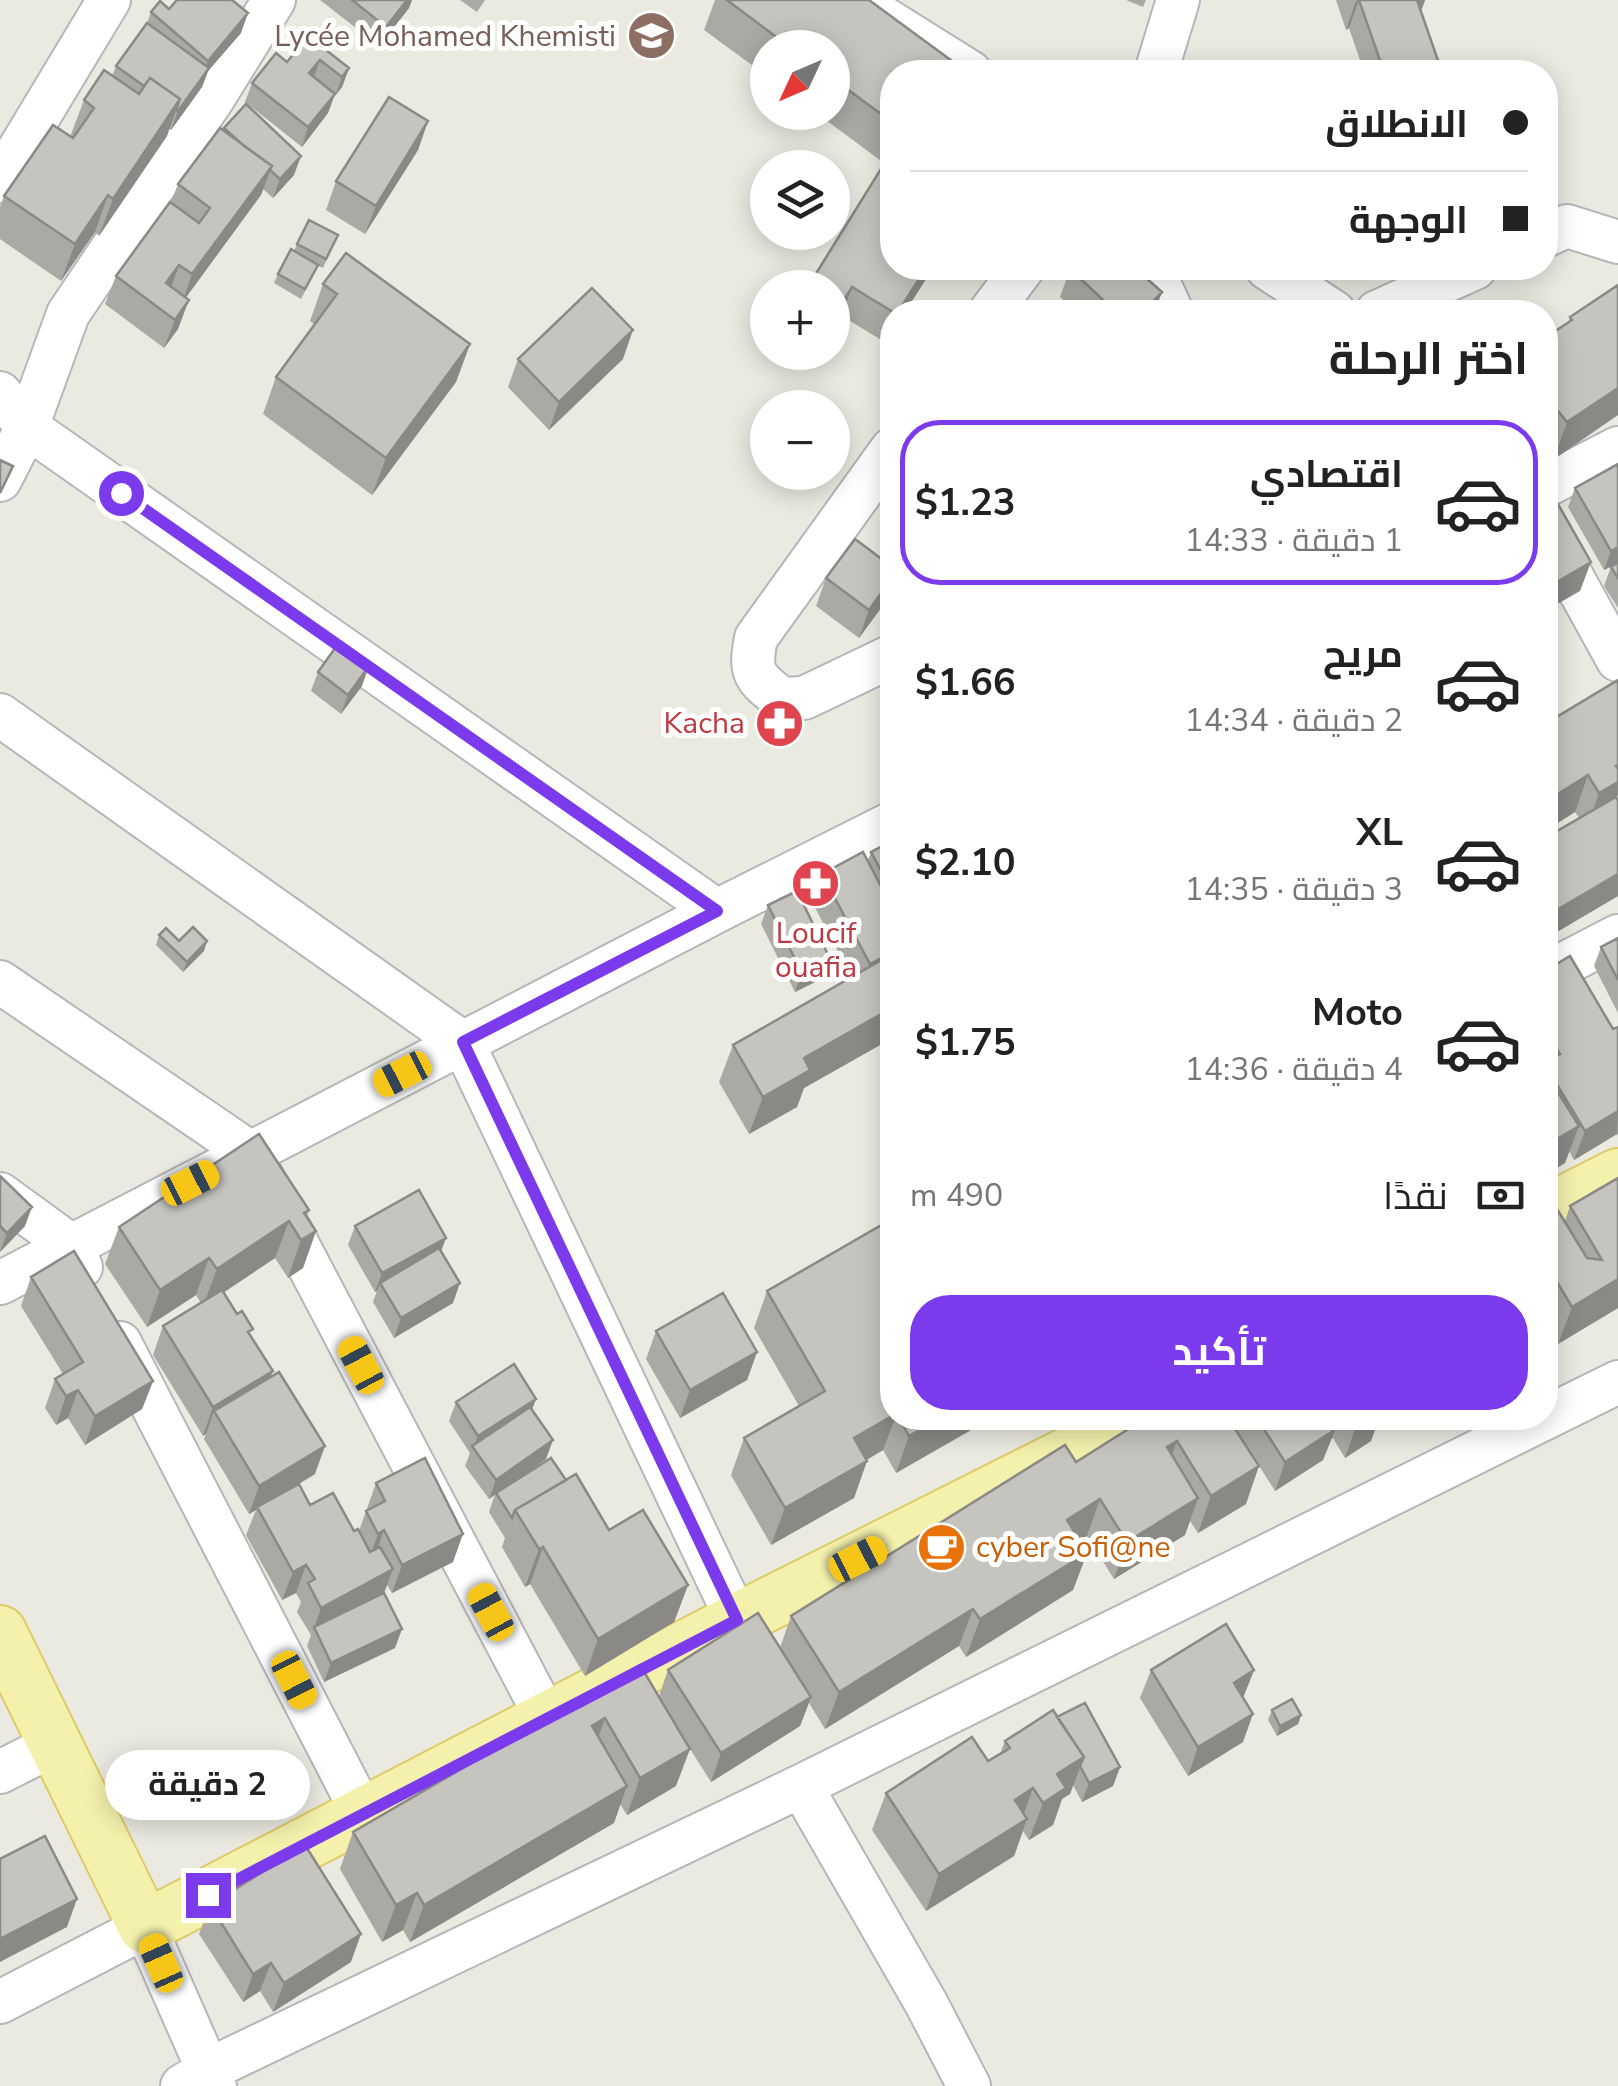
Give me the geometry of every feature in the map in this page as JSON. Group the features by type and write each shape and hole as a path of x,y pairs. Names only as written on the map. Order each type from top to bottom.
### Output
{"main road":[{"path":"1558,1205 1618,1175"},
{"path":"0,1632 145,1927 737,1620 1116,1430"}],"street":[{"path":"0,181 109,0"},
{"path":"0,480 27,426 68,314 214,97 274,0"},
{"path":"855,0 951,60"},
{"path":"1160,60 1178,0"},
{"path":"1558,230 1567,226 1618,242"},
{"path":"1286,280 1316,300"},
{"path":"1404,300 1449,280"},
{"path":"0,393 27,426 717,911"},
{"path":"1558,479 1618,448"},
{"path":"880,466 756,638 751,664 762,684 782,700 804,698 880,662"},
{"path":"1558,552 1618,660"},
{"path":"0,715 463,1042 737,1620"},
{"path":"0,1283 717,911 880,841"},
{"path":"1558,967 1618,936"},
{"path":"0,982 249,1152 547,1718"},
{"path":"0,1194 70,1245 363,1814"},
{"path":"1558,1412 1618,1382"},
{"path":"0,2002 145,1927 201,2080 1521,1430"},
{"path":"0,1772 55,1744"},
{"path":"801,1786 926,2004 968,2086"}],"building":[{"path":"177,0 232,0 248,13 208,61 151,12 160,1 169,9"},
{"path":"352,0 407,0 386,27"},
{"path":"727,0 869,0 951,60 880,60 880,113 850,91 850,30 767,30"},
{"path":"1359,0 1417,0 1438,60 1380,60"},
{"path":"147,23 209,68 178,111 180,99 150,78 144,86 116,66"},
{"path":"308,36 349,68 342,77 320,60 309,73 335,94 308,127 252,83 276,53 287,62"},
{"path":"104,70 139,94 150,78 180,99 113,199 108,195 75,244 4,196 53,125 73,138 94,108 84,100"},
{"path":"389,97 428,121 376,206 336,181"},
{"path":"246,104 301,156 280,179 270,170 272,166 224,128"},
{"path":"220,128 272,166 192,274 179,265 166,283 189,300 175,320 116,276 170,202 199,223 210,208 178,184"},
{"path":"880,170 880,280 918,280 906,300 880,300 880,304 852,287 850,290 850,270 818,270 831,250 850,250 850,219"},
{"path":"309,220 338,235 326,259 297,244"},
{"path":"291,249 318,265 305,289 278,274"},
{"path":"346,253 470,344 386,458 276,377 337,294 323,284"},
{"path":"1082,280 1148,280 1162,292 1154,300 1103,300"},
{"path":"1618,285 1618,388 1567,422 1558,413 1558,329 1572,320 1570,317"},
{"path":"592,288 633,330 559,402 518,359"},
{"path":"0,460 13,466 0,493"},
{"path":"1618,464 1618,547 1611,551 1575,488"},
{"path":"1558,504 1591,562 1558,581"},
{"path":"855,539 880,558 880,595 869,610 826,578"},
{"path":"338,644 369,666 348,695 318,672"},
{"path":"1618,680 1618,782 1599,793 1588,775 1558,794 1558,716"},
{"path":"1616,797 1618,874 1558,909 1558,830"},
{"path":"880,847 880,868 871,852"},
{"path":"863,852 880,884 880,959 870,964 822,874"},
{"path":"797,891 830,959 802,973 768,905"},
{"path":"193,927 207,941 187,962 159,935 166,928 179,941"},
{"path":"1618,938 1618,980 1601,947"},
{"path":"1570,956 1613,1029 1618,1027 1618,1111 1585,1131 1558,1086 1558,963"},
{"path":"880,961 880,1015 804,1058 810,1070 763,1097 733,1045"},
{"path":"1558,1092 1579,1126 1558,1138"},
{"path":"259,1134 309,1210 304,1213 316,1231 301,1240 289,1221 217,1269 209,1258 160,1290 119,1227"},
{"path":"0,1176 32,1207 7,1233 0,1226"},
{"path":"1618,1178 1618,1279 1572,1307 1558,1284 1558,1211 1587,1258 1602,1260 1570,1206"},
{"path":"419,1190 446,1238 382,1273 355,1226"},
{"path":"880,1226 880,1423 854,1438 867,1461 785,1508 744,1438 825,1391 767,1291"},
{"path":"439,1248 460,1283 401,1318 380,1283"},
{"path":"74,1251 153,1381 95,1416 78,1390 66,1396 55,1379 83,1362 31,1277"},
{"path":"222,1290 237,1314 242,1311 253,1329 248,1332 273,1371 213,1407 163,1326"},
{"path":"723,1293 757,1352 690,1390 656,1331"},
{"path":"514,1364 536,1399 478,1436 456,1402"},
{"path":"279,1372 325,1446 259,1486 214,1411"},
{"path":"530,1407 553,1440 496,1480 472,1446"},
{"path":"1127,1430 1236,1430 1259,1466 1211,1496 1177,1441 1167,1447 1198,1498 1127,1542 1100,1499 1067,1520 1087,1553 980,1619 973,1609 839,1692 791,1616 1065,1445 1076,1462"},
{"path":"1265,1430 1332,1430 1333,1431 1285,1462"},
{"path":"425,1458 463,1534 402,1565 384,1530 378,1534 366,1511 385,1501 376,1483"},
{"path":"551,1458 566,1480 515,1510 512,1518 496,1493"},
{"path":"576,1474 609,1530 643,1510 688,1585 598,1639 543,1547 539,1549 515,1510"},
{"path":"299,1484 310,1505 333,1493 370,1552 380,1547 393,1569 321,1608 308,1583 315,1579 306,1565 293,1572 257,1507"},
{"path":"384,1593 402,1629 331,1663 314,1627"},
{"path":"758,1613 811,1697 721,1753 668,1670"},
{"path":"1226,1624 1254,1670 1234,1683 1253,1714 1198,1747 1151,1670"},
{"path":"640,1665 690,1749 640,1778 605,1718 592,1726 627,1786 424,1905 417,1893 396,1905 353,1832"},
{"path":"1292,1699 1301,1715 1280,1726 1272,1710"},
{"path":"1085,1703 1120,1767 1089,1783 1080,1766 1084,1757 1057,1717"},
{"path":"1053,1710 1084,1757 1057,1774 1066,1788 1043,1803 1033,1788 1015,1800 1027,1819 939,1874 886,1793 972,1737 988,1761 1010,1748 1005,1741"},
{"path":"45,1836 77,1899 0,1939 0,1859"},
{"path":"305,1845 361,1934 284,1983 271,1963 253,1974 210,1905"}],"place":[{"name":"Lycée Mohamed Khemisti","path":"651,36"},
{"name":"Kacha","path":"780,723"},
{"name":"Loucif ouafia","path":"816,884"},
{"name":"cyber Sofi@ne","path":"941,1547"}],"route":[{"path":"121,493 717,911 463,1042 737,1620 208,1895"}]}
